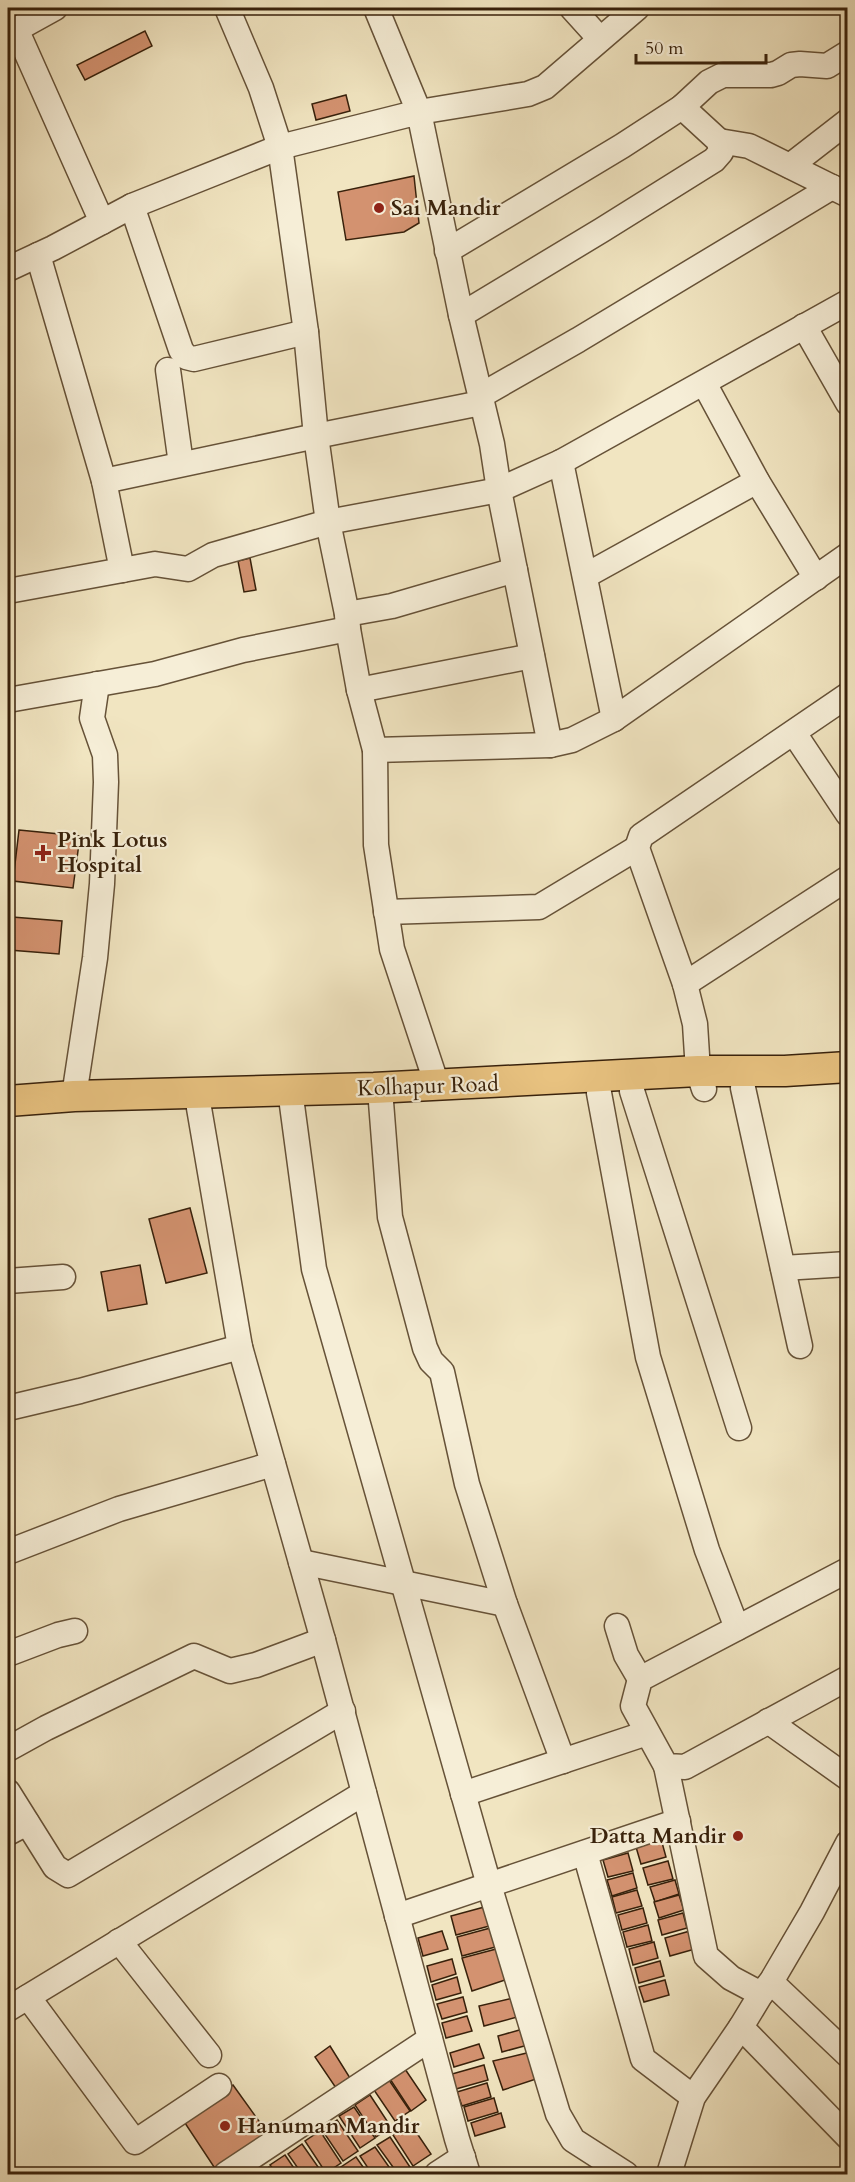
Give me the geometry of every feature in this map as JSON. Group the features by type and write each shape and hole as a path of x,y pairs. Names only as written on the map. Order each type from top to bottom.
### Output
{"main road":[{"name":"Kolhapur Road","path":"8,1119 200,1108 632,1091 701,1080 848,1067"},
{"name":"Kolhapur Road","path":"8,1101 74,1096 437,1085 701,1080 743,1088 848,1083"}],"street":[{"path":"55,8 12,32 102,222"},
{"path":"227,8 261,88 280,147 306,332 316,436 328,522 359,690 375,750 376,845 392,948 437,1085"},
{"path":"376,8 419,112 461,315 492,444 499,490 550,746"},
{"path":"572,8 600,39"},
{"path":"8,269 132,206 280,147 419,112 528,94 545,87 637,8"},
{"path":"447,251 622,146 682,107 709,82 723,75 771,75 791,65 800,64 827,66 848,53"},
{"path":"682,107 719,141 749,146 840,191"},
{"path":"790,166 848,121"},
{"path":"461,315 602,231 714,160 721,152 719,141"},
{"path":"104,481 480,400 578,340 840,191"},
{"path":"132,206 186,357 194,358 306,332"},
{"path":"38,255 104,481 122,570"},
{"path":"8,591 155,564 188,569 213,555 328,522 499,490 561,462 848,302"},
{"path":"804,326 848,402"},
{"path":"168,370 181,464"},
{"path":"704,383 757,481 816,578"},
{"path":"561,462 614,718"},
{"path":"585,576 757,481"},
{"path":"375,750 550,746 572,740 614,718 848,555"},
{"path":"8,700 156,674 347,621 515,570"},
{"path":"359,690 532,656"},
{"path":"74,1096 95,958 102,884 106,782 105,755 92,718 97,684"},
{"path":"701,1080 695,1024 685,984 637,848 641,836 848,695"},
{"path":"794,733 848,814"},
{"path":"386,912 539,907 637,848"},
{"path":"685,984 848,878"},
{"path":"743,1088 800,1346"},
{"path":"632,1091 739,1428"},
{"path":"599,1093 648,1357 706,1550 737,1628"},
{"path":"381,1102 390,1217 425,1348 431,1361 442,1372 467,1484 505,1604 563,1761"},
{"path":"292,1105 314,1269 489,1885 558,2114 573,2140 620,2173"},
{"path":"200,1108 240,1347 323,1640 465,2166 437,2175"},
{"path":"783,1268 848,1264"},
{"path":"8,1281 63,1277"},
{"path":"8,1408 80,1391 240,1347"},
{"path":"8,1552 119,1509 273,1464"},
{"path":"301,1562 505,1604"},
{"path":"640,1679 848,1570"},
{"path":"617,1626 626,1655 640,1679 633,1706 666,1766 706,1956 731,1978 766,1988 848,2055"},
{"path":"8,1654 75,1631"},
{"path":"8,1749 194,1656 230,1671 266,1661 323,1640"},
{"path":"666,1766 685,1767 848,1678"},
{"path":"8,1792 17,1828 55,1866 68,1875 342,1712"},
{"path":"768,1721 848,1778"},
{"path":"463,1794 647,1733"},
{"path":"219,2086 135,2142 18,2003 364,1792"},
{"path":"397,1916 678,1821"},
{"path":"669,2175 693,2097 766,1988 812,1912 848,1843"},
{"path":"585,1852 643,2059 693,2097"},
{"path":"119,1941 209,2055"},
{"path":"741,2027 848,2137"},
{"path":"226,2175 430,2038"}],"building":[{"path":"145,31 152,46 85,80 77,65"},
{"path":"346,95 350,111 316,120 312,104"},
{"name":"Sai Mandir","path":"414,176 419,223 404,232 346,240 338,192"},
{"path":"250,558 256,590 244,592 238,561"},
{"path":"19,830 80,836 73,888 13,881"},
{"path":"12,917 62,921 59,954 9,950"},
{"path":"190,1208 207,1273 166,1283 149,1219"},
{"path":"140,1265 147,1304 108,1311 101,1272"},
{"path":"661,1839 666,1857 641,1864 636,1847"},
{"path":"628,1853 633,1871 608,1877 603,1860"},
{"path":"668,1861 673,1879 648,1885 643,1868"},
{"path":"633,1873 637,1888 612,1896 607,1880"},
{"path":"675,1880 679,1894 655,1902 650,1887"},
{"path":"637,1890 642,1906 616,1913 612,1897"},
{"path":"679,1895 684,1910 659,1918 654,1902"},
{"path":"488,1906 493,1925 456,1935 451,1916"},
{"path":"643,1908 647,1923 622,1930 618,1915"},
{"path":"683,1913 687,1928 662,1935 658,1920"},
{"path":"648,1925 652,1941 627,1947 623,1932"},
{"path":"494,1927 499,1946 462,1956 457,1937"},
{"path":"442,1931 448,1949 423,1956 418,1938"},
{"path":"690,1931 695,1949 670,1956 665,1938"},
{"path":"654,1942 658,1958 633,1965 629,1949"},
{"path":"500,1948 508,1979 472,1991 462,1958"},
{"path":"452,1959 456,1974 431,1982 427,1966"},
{"path":"660,1961 664,1976 639,1983 635,1968"},
{"path":"457,1977 461,1993 436,2000 432,1985"},
{"path":"665,1980 669,1995 644,2002 639,1987"},
{"path":"463,1997 467,2012 442,2019 437,2004"},
{"path":"517,1997 521,2016 484,2026 479,2006"},
{"path":"467,2016 472,2031 446,2038 442,2023"},
{"path":"523,2029 528,2045 502,2052 498,2036"},
{"path":"479,2044 484,2058 454,2067 450,2053"},
{"path":"330,2046 350,2078 336,2088 315,2057"},
{"path":"531,2052 539,2078 503,2090 493,2061"},
{"path":"484,2065 488,2080 456,2089 452,2074"},
{"path":"405,2069 426,2100 411,2111 390,2079"},
{"path":"389,2080 410,2111 395,2121 374,2090"},
{"path":"487,2083 491,2097 462,2106 457,2092"},
{"name":"Hanuman Mandir","path":"233,2085 269,2135 216,2170 181,2117"},
{"path":"370,2095 391,2127 376,2137 355,2105"},
{"path":"494,2098 498,2112 468,2121 464,2107"},
{"path":"354,2107 375,2138 360,2148 339,2116"},
{"path":"501,2113 505,2127 475,2136 471,2123"},
{"path":"337,2120 358,2151 343,2161 322,2130"},
{"path":"410,2123 431,2154 413,2166 393,2135"},
{"path":"320,2131 341,2163 326,2173 305,2141"},
{"path":"390,2137 410,2167 398,2174 377,2145"},
{"path":"302,2144 323,2174 302,2174 288,2154"},
{"path":"375,2147 394,2174 372,2174 360,2156"},
{"path":"285,2155 298,2174 277,2174 270,2165"},
{"path":"356,2157 368,2174 346,2174 341,2167"},
{"path":"269,2167 273,2174 258,2174"}],"place":[{"name":"Sai Mandir","path":"379,208"},
{"name":"Pink Lotus Hospital","path":"43,853"},
{"name":"Datta Mandir","path":"738,1836"},
{"name":"Hanuman Mandir","path":"225,2126"}]}
